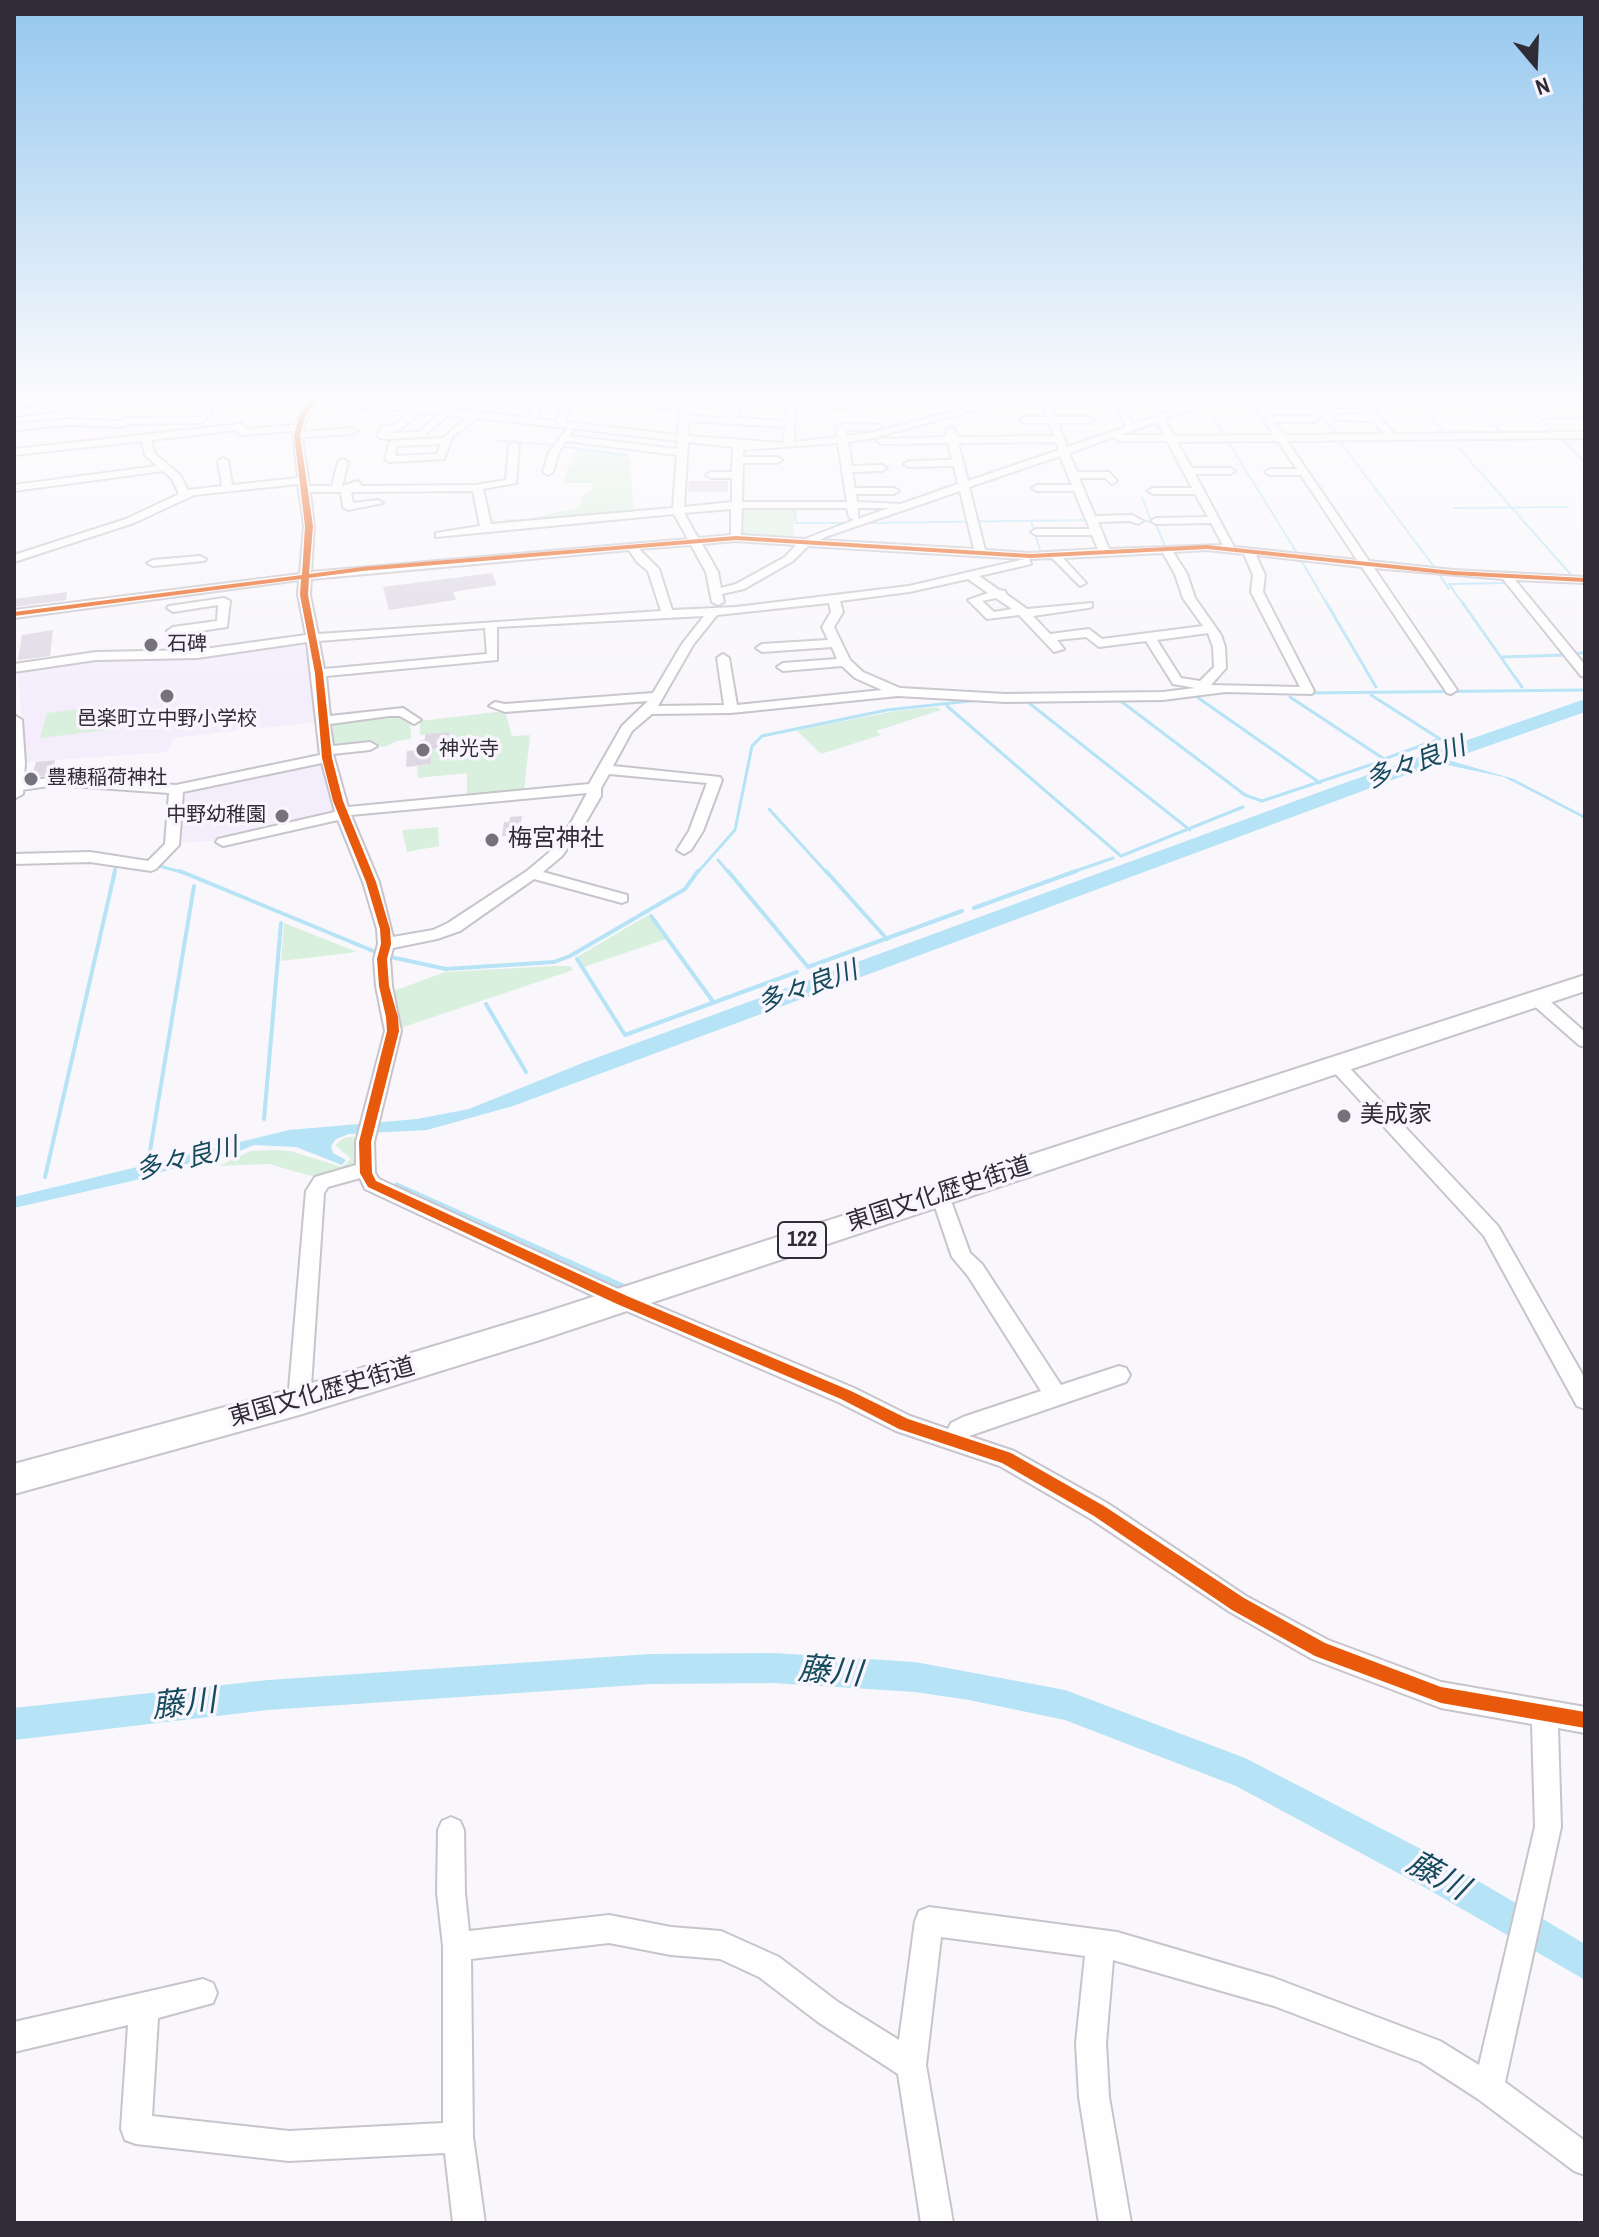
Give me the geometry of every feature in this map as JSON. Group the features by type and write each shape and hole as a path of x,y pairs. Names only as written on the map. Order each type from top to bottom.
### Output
{"highway":[{"name":"東国文化歴史街道","path":"14,1479 299,1401 622,1300 1585,983"}],"main road":[{"path":"14,720 15,789"}],"street":[{"path":"14,559 130,521 178,498"},
{"path":"305,498 309,526 304,595 319,673 327,754 344,813 371,882 386,944 382,959 393,1031 365,1142 366,1173 372,1184 383,1192 622,1300 940,1440 1021,1466 1099,1511 1238,1604 1321,1650 1441,1695 1585,1720"},
{"path":"345,498 348,507 378,503"},
{"path":"480,498 486,528"},
{"path":"386,944 446,931 532,874 557,853 568,838 594,796 594,788 627,729 649,710 688,644 715,613 717,592 712,572 678,511 678,498"},
{"path":"736,538 737,498"},
{"path":"769,498 769,505"},
{"path":"852,498 855,523"},
{"path":"717,592 740,587 783,563 807,542 928,498"},
{"path":"966,498 980,553"},
{"path":"1083,498 1105,553"},
{"path":"1161,502 1175,498"},
{"path":"1203,498 1230,549"},
{"path":"1322,498 1451,690"},
{"path":"433,563 439,531 737,505 815,510 852,505 910,505"},
{"path":"1156,521 1215,520"},
{"path":"1036,532 1138,521"},
{"path":"1045,522 1093,524"},
{"path":"14,614 433,563 736,538 1050,556 1166,549 1230,549 1508,578 1585,580"},
{"path":"838,561 843,544"},
{"path":"631,545 641,560 653,569 668,615"},
{"path":"649,710 731,709 898,692 1005,698 1110,697 1163,696 1205,687 1220,668 1219,647 1189,598 1181,574 1166,549"},
{"path":"1149,637 1177,681 1205,687 1308,691 1257,592 1259,575 1248,551"},
{"path":"153,563 200,554 199,590"},
{"path":"14,668 96,656 174,656 313,638 560,619 715,613 909,589 1050,556"},
{"path":"1050,556 1080,583"},
{"path":"970,575 1001,593 1024,612 1058,649"},
{"path":"1508,578 1585,673"},
{"path":"1001,593 974,600 991,616 1088,605"},
{"path":"172,594 174,656"},
{"path":"834,599 837,612 828,627 845,662 859,675 898,692"},
{"path":"173,608 224,601 223,624 173,631"},
{"path":"319,673 493,657 491,626"},
{"path":"1046,638 1089,633 1099,643 1210,629"},
{"path":"762,648 835,643"},
{"path":"723,658 731,709"},
{"path":"783,667 845,662"},
{"path":"495,706 505,708 656,697"},
{"path":"324,721 389,712 403,712 414,720"},
{"path":"15,789 56,781 176,789 370,746"},
{"path":"604,769 715,780 696,831 684,850"},
{"path":"223,842 344,813 594,788"},
{"path":"14,859 90,857 151,866 172,845 176,789"},
{"path":"532,874 622,898"},
{"path":"1538,1000 1585,1041"},
{"path":"1338,1066 1491,1231 1585,1399"},
{"path":"299,1401 315,1191 322,1182 367,1169"},
{"path":"940,1195 962,1257 975,1270 1057,1397"},
{"path":"940,1440 971,1424 1119,1375"},
{"path":"1489,2088 1548,1827 1545,1715"},
{"path":"451,1830 451,1893 457,1946 458,2137 469,2223"},
{"path":"937,2223 911,2065 929,1921 1100,1944 1274,1992 1430,2051 1489,2088 1585,2160"},
{"path":"457,1946 609,1929 671,1941 721,1945 769,1967 874,2044 911,2065"},
{"path":"1100,1944 1091,2043 1094,2097 1115,2223"},
{"path":"14,2037 203,1993"},
{"path":"144,2007 136,2129 289,2146 458,2137"}],"shaded area":[{"name":"邑楽町立中野小学校","path":"302,642 309,644 317,722 181,737 173,739 168,752 25,762 18,671 89,660 183,658"},
{"path":"323,762 339,814 224,840 176,843 180,792"}],"green space":[{"path":"581,498 633,498 634,514 501,525 506,519 528,519 580,507"},
{"path":"794,507 794,538 739,536 739,508"},
{"path":"113,705 108,730 40,738 47,713"},
{"path":"937,707 941,710 876,731 881,735 821,754 796,730 896,711"},
{"path":"505,711 512,736 530,735 524,791 467,796 467,773 418,778 417,766 431,764 432,749 448,748 449,732 420,735 420,721"},
{"path":"397,715 410,721 411,739 385,747 374,746 370,740 333,744 333,724"},
{"path":"438,827 439,846 407,852 402,830"},
{"path":"648,915 666,939 584,967 577,957"},
{"path":"284,923 357,952 281,961"},
{"path":"571,966 573,970 401,1028 394,991 445,972"},
{"path":"358,1136 354,1168 318,1178 269,1164 219,1166 250,1151 275,1150 290,1151 342,1167 351,1159 335,1145 344,1138"}],"water":[{"name":"多々良川","path":"1585,699 1585,712 1448,760 1514,779 1585,816 1585,819 1504,777 1438,763 513,1106 427,1130 349,1134 336,1139 331,1146 333,1153 346,1160 342,1165 296,1147 254,1145 218,1160 200,1160 136,1180 14,1208 14,1197 289,1130 417,1119 469,1109 585,1062 1336,786"},
{"path":"396,1182 629,1286 620,1289 392,1187"}],"building":[{"path":"492,573 497,585 453,592 456,600 389,610 383,587"},
{"path":"67,592 66,600 14,607 14,599"},
{"path":"53,630 50,656 18,660 22,635"},
{"name":"神光寺","path":"449,732 449,748 432,749 431,764 406,767 407,751 420,750 420,740 425,740 425,734"},
{"path":"55,760 51,775 31,778 36,762"},
{"path":"522,816 519,835 502,836 504,822 509,822 510,817"}],"waterway":[{"path":"1143,498 1151,520"},
{"path":"1263,498 1297,553 1357,560"},
{"path":"1383,498 1435,568"},
{"path":"1503,498 1512,507"},
{"path":"794,506 796,523 849,523"},
{"path":"1454,508 1512,507"},
{"path":"1512,507 1573,577"},
{"path":"1512,507 1568,507"},
{"path":"865,523 1091,520"},
{"path":"1136,520 1155,522 1165,546"},
{"path":"1031,521 1041,553"},
{"path":"1233,546 1292,552"},
{"path":"1254,555 1301,560 1327,604"},
{"path":"1439,574 1449,589"},
{"path":"1463,604 1449,584 1507,583 1505,581"},
{"path":"1326,602 1376,687"},
{"path":"1462,602 1522,687"},
{"path":"1579,653 1585,653"},
{"path":"1502,657 1566,655"},
{"path":"1307,693 1585,690"},
{"name":"多々良川","path":"1290,697 1384,759 1440,739 1371,695"},
{"path":"1197,697 1319,782"},
{"path":"697,873 735,830 752,746 762,736 887,710 979,700"},
{"path":"1122,702 1245,795 1262,801 1319,782"},
{"path":"1029,703 1189,829"},
{"path":"947,706 1121,856 1189,829"},
{"name":"多々良川","path":"1319,782 1376,763"},
{"path":"1189,829 1243,807"},
{"path":"769,809 827,873"},
{"path":"1070,873 1113,858"},
{"path":"718,860 729,873"},
{"path":"114,873 116,865"},
{"path":"159,866 185,873"},
{"path":"45,1177 115,871"},
{"path":"180,871 185,873"},
{"path":"386,956 446,969 554,962 570,956 685,889 698,871"},
{"name":"多々良川","path":"728,871 808,967 887,938"},
{"path":"826,871 887,938"},
{"path":"974,908 1076,871"},
{"path":"185,873 378,953"},
{"name":"多々良川","path":"150,1151 194,886"},
{"path":"887,938 962,911"},
{"path":"651,916 714,1003"},
{"path":"264,1119 281,923"},
{"path":"577,959 625,1035 714,1003"},
{"name":"多々良川","path":"714,1003 797,972"},
{"path":"486,1004 526,1072"},
{"name":"藤川","path":"14,1724 268,1695 651,1669 774,1668 915,1677 969,1685 1065,1705 1245,1774 1436,1875 1585,1963"}],"cycle path":[{"path":"305,498 309,526 304,595 319,673 327,758 338,801 371,882 385,929 386,944 382,959 384,986 393,1031 365,1142 366,1173 372,1184 622,1300 846,1395 904,1424 1006,1458 1099,1511 1238,1604 1321,1650 1441,1695 1585,1720"},
{"path":"14,614 362,569 736,538 1030,556 1207,547 1453,573 1585,580"}],"place":[{"name":"石碑","path":"151,645"},
{"name":"邑楽町立中野小学校","path":"167,696"},
{"name":"神光寺","path":"423,750"},
{"name":"豊穂稲荷神社","path":"31,779"},
{"name":"中野幼稚園","path":"282,816"},
{"name":"梅宮神社","path":"492,840"},
{"name":"美成家","path":"1344,1116"}]}
